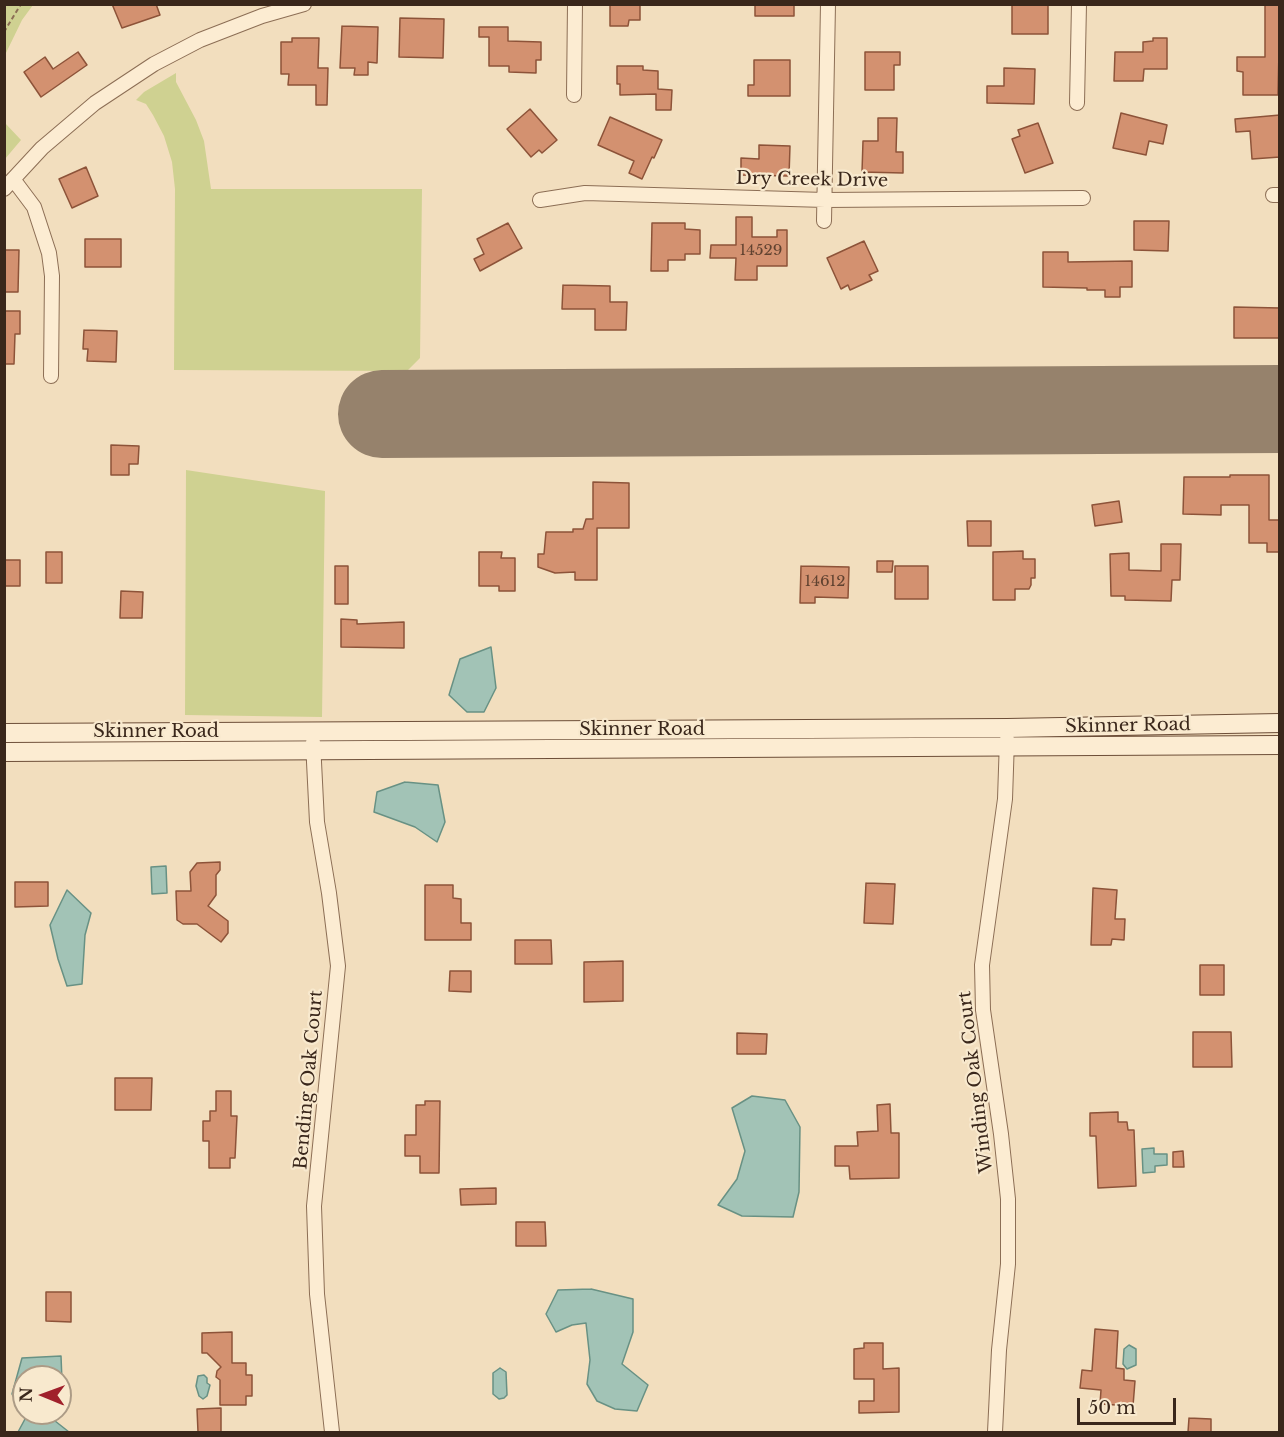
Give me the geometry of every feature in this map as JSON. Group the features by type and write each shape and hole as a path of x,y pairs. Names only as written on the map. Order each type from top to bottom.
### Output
{"street":[{"path":"51,376 52,276 49,253 34,207 9,184 42,148 95,103 154,64 200,40 262,16 304,4"},
{"path":"574,95 575,4"},
{"path":"824,221 828,4"},
{"path":"1077,103 1079,4"},
{"name":"Dry Creek Drive","path":"540,200 585,193 825,200 1083,198"},
{"name":"Skinner Road","path":"4,733 1007,728 1280,723"},
{"name":"Winding Oak Court","path":"995,1432 999,1350 1008,1264 1008,1199 983,1010 982,965 1005,799 1007,728"},
{"name":"Bending Oak Court","path":"313,732 316,822 330,893 338,966 314,1206 317,1294 332,1432"},
{"name":"Skinner Road","path":"4,752 1280,745"}],"path":[{"path":"4,32 21,4"}],"green space":[{"path":"5,4 33,5 22,20 5,55"},
{"path":"176,73 176,82 204,141 211,189 422,189 420,358 407,371 174,370 175,189 172,162 164,136 153,115 146,104 136,100 144,92"},
{"path":"5,123 21,140 5,159"},
{"path":"186,470 325,491 322,717 185,715"}],"shaded area":[{"path":"491,647 496,688 484,712 467,712 449,695 460,659"},
{"path":"405,782 438,785 445,822 437,842 415,827 374,812 377,792"},
{"path":"166,866 167,893 152,894 151,867"},
{"path":"67,890 91,913 85,935 82,984 67,986 50,925"},
{"path":"752,1096 785,1100 800,1127 799,1192 793,1217 742,1216 718,1205 737,1179 745,1151 732,1108"},
{"path":"1154,1148 1154,1154 1167,1154 1167,1165 1155,1166 1155,1172 1143,1173 1142,1149"},
{"path":"591,1289 633,1299 633,1332 622,1364 648,1385 637,1411 615,1409 597,1401 587,1384 590,1360 586,1323 572,1325 556,1332 546,1314 558,1290"},
{"path":"1129,1345 1136,1349 1136,1365 1127,1369 1123,1364 1124,1349"},
{"path":"61,1356 61,1365 20,1365 22,1358"},
{"path":"500,1368 506,1372 507,1395 499,1399 493,1394 493,1373"},
{"path":"204,1375 210,1385 207,1396 203,1399 199,1396 196,1386 198,1376"},
{"path":"22,1425 60,1425 69,1432 18,1432"}],"building":[{"path":"112,4 156,4 160,15 122,28"},
{"path":"610,4 640,4 640,20 629,20 628,26 610,26"},
{"path":"755,4 794,4 794,16 755,16"},
{"path":"1012,4 1048,4 1048,34 1012,34"},
{"path":"1265,4 1280,4 1278,95 1243,95 1243,72 1237,71 1237,57 1265,57"},
{"path":"400,18 444,19 443,58 399,57"},
{"path":"342,26 378,27 377,63 368,62 368,75 354,75 355,68 340,68"},
{"path":"479,27 508,27 508,41 541,42 541,60 536,60 536,73 509,72 509,66 489,66 489,37 479,37"},
{"path":"292,38 319,38 318,68 328,68 327,105 316,105 316,85 288,85 289,74 281,74 281,42 292,42"},
{"path":"1153,38 1167,38 1167,69 1144,69 1143,81 1114,81 1115,52 1143,52 1143,42 1153,41"},
{"path":"78,52 87,65 41,97 24,72 45,57 53,69"},
{"path":"865,52 900,52 900,65 894,65 894,90 865,90"},
{"path":"754,60 790,60 790,96 748,96 748,85 754,85"},
{"path":"617,66 643,66 643,70 658,71 658,89 672,90 671,110 656,110 656,94 620,95 620,84 617,84"},
{"path":"1004,68 1035,69 1034,104 987,103 987,86 1004,86"},
{"path":"530,109 557,140 542,153 539,150 531,157 507,129"},
{"path":"1121,113 1167,125 1163,144 1149,141 1146,155 1113,148"},
{"path":"1280,115 1280,157 1252,159 1250,131 1236,132 1235,119"},
{"path":"610,117 662,140 642,179 629,173 634,161 598,145"},
{"path":"878,118 897,118 896,152 903,152 903,173 862,172 863,141 878,141"},
{"path":"1038,123 1053,163 1025,173 1012,139 1020,136 1018,130"},
{"path":"759,145 790,146 789,176 741,175 741,158 759,159"},
{"path":"86,167 98,196 72,208 59,179"},
{"path":"736,217 752,217 752,237 777,237 777,230 787,230 787,266 757,266 757,280 735,280 736,258 710,258 711,245 736,245"},
{"path":"1134,221 1169,221 1168,251 1134,250"},
{"path":"508,223 522,248 480,271 474,259 484,254 477,239"},
{"path":"652,223 685,223 685,229 700,230 700,254 685,254 685,260 668,260 668,271 651,271"},
{"path":"85,239 121,239 121,267 85,267"},
{"path":"864,241 878,271 869,275 872,280 850,290 848,285 841,289 827,258"},
{"path":"4,250 19,250 18,292 4,292"},
{"path":"1043,252 1068,252 1068,262 1132,261 1132,287 1120,287 1120,297 1105,297 1105,290 1043,287"},
{"path":"563,285 610,286 610,302 627,302 626,330 595,330 595,309 562,309"},
{"path":"1234,307 1280,308 1280,338 1234,338"},
{"path":"4,311 20,311 20,334 15,334 14,364 4,364"},
{"path":"84,330 117,331 116,362 87,361 88,349 83,349"},
{"path":"111,445 139,446 138,464 129,464 129,475 111,475"},
{"path":"1230,475 1269,475 1269,520 1280,520 1280,552 1267,552 1267,543 1249,543 1249,505 1221,505 1221,515 1183,514 1184,477 1230,477"},
{"path":"593,482 629,483 629,528 597,528 597,580 575,580 575,572 555,573 538,567 538,554 544,554 546,532 573,532 573,529 583,529 586,519 593,519"},
{"path":"1119,501 1122,522 1095,526 1092,505"},
{"path":"967,521 991,521 991,546 968,546"},
{"path":"1161,544 1181,544 1180,580 1172,580 1171,601 1125,600 1125,596 1111,596 1110,554 1129,553 1129,570 1161,571"},
{"path":"1023,551 1023,559 1035,559 1035,578 1031,578 1029,589 1015,589 1015,600 993,600 993,552"},
{"path":"46,552 62,552 62,583 46,583"},
{"path":"479,552 502,552 501,558 515,558 515,591 499,591 499,586 479,586"},
{"path":"4,560 20,560 20,586 4,586"},
{"path":"877,561 893,561 892,572 877,572"},
{"path":"335,566 348,566 348,604 335,604"},
{"path":"801,566 849,567 848,598 815,597 815,603 800,603"},
{"path":"895,566 928,566 928,599 895,599"},
{"path":"121,591 143,592 142,618 120,618"},
{"path":"341,619 357,620 357,624 404,622 404,648 341,647"},
{"path":"220,862 220,870 216,875 216,895 208,906 228,921 228,933 221,942 197,924 183,924 177,920 176,891 191,891 190,872 197,863"},
{"path":"15,882 48,882 48,906 15,907"},
{"path":"866,883 895,884 893,924 864,923"},
{"path":"425,885 453,885 453,898 461,899 461,923 471,923 471,940 425,940"},
{"path":"1093,888 1117,890 1115,919 1125,919 1124,940 1112,939 1111,945 1091,945"},
{"path":"515,940 551,940 552,964 515,964"},
{"path":"623,961 623,1001 584,1002 584,962"},
{"path":"1200,965 1224,965 1224,995 1200,995"},
{"path":"450,971 471,971 471,992 449,991"},
{"path":"1193,1032 1231,1032 1232,1067 1193,1067"},
{"path":"737,1033 767,1034 766,1054 737,1054"},
{"path":"115,1078 152,1078 151,1110 115,1110"},
{"path":"216,1091 231,1091 231,1116 237,1116 235,1158 230,1158 230,1168 209,1168 209,1141 203,1141 203,1121 210,1121 210,1111 216,1111"},
{"path":"425,1101 440,1101 439,1173 420,1173 420,1156 405,1156 405,1135 416,1135 416,1105 425,1105"},
{"path":"890,1104 891,1133 899,1133 899,1178 850,1179 849,1166 835,1166 835,1146 858,1146 857,1132 878,1131 877,1105"},
{"path":"1118,1112 1118,1122 1127,1122 1128,1130 1134,1130 1136,1186 1098,1188 1096,1136 1090,1136 1090,1113"},
{"path":"1183,1151 1184,1167 1173,1167 1173,1152"},
{"path":"496,1188 496,1204 461,1205 460,1189"},
{"path":"516,1222 545,1222 546,1246 516,1246"},
{"path":"46,1292 71,1292 71,1322 46,1321"},
{"path":"1095,1329 1118,1331 1116,1368 1124,1369 1124,1380 1135,1381 1133,1406 1100,1404 1101,1390 1080,1388 1082,1370 1092,1371"},
{"path":"232,1332 232,1363 246,1363 246,1375 252,1375 252,1396 246,1396 246,1405 220,1405 220,1380 216,1377 221,1367 207,1353 202,1353 202,1333"},
{"path":"864,1343 883,1343 883,1369 899,1368 899,1412 859,1413 859,1401 874,1401 874,1379 854,1379 854,1349 864,1348"},
{"path":"221,1408 221,1432 198,1432 197,1409"},
{"path":"1189,1418 1211,1419 1211,1432 1188,1432"}],"runway":[{"path":"382,414 1280,409"}]}
